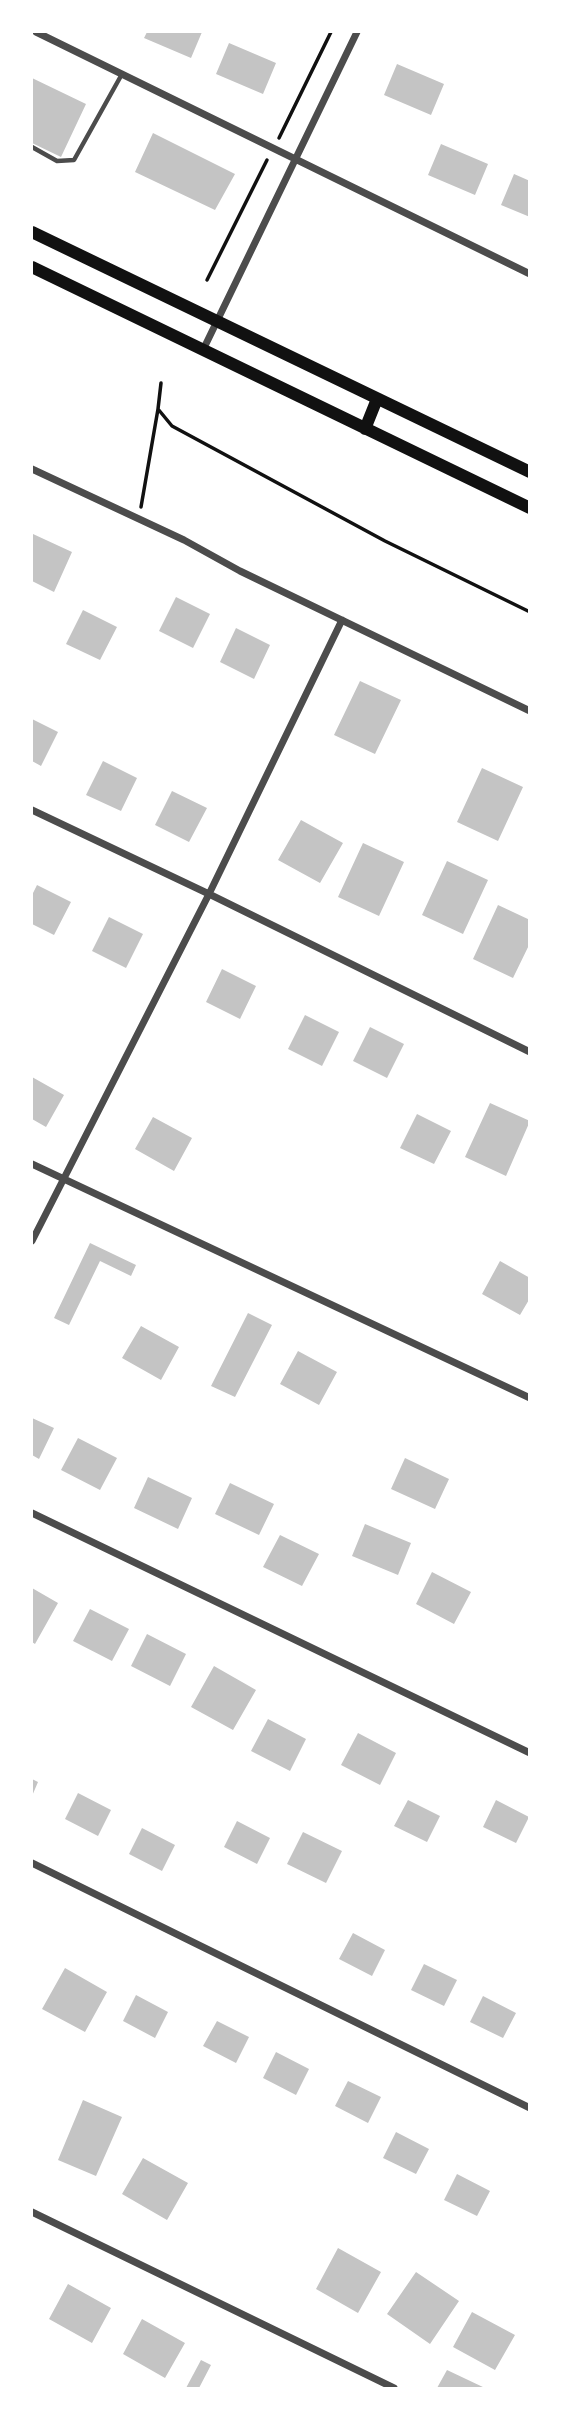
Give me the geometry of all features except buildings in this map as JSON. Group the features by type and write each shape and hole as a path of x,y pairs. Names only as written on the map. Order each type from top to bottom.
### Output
{"main road":[{"path":"32,232 530,472"},
{"path":"32,267 530,508"},
{"path":"365,429 377,399"}],"street":[{"path":"36,32 530,274"},
{"path":"203,350 357,32"},
{"path":"32,469 184,540 240,571 530,711"},
{"path":"32,1241 209,894 342,620"},
{"path":"32,810 530,1052"},
{"path":"32,1164 530,1398"},
{"path":"32,1513 530,1753"},
{"path":"32,1863 530,2108"},
{"path":"32,2212 394,2389"}],"lane":[{"path":"32,147 57,161 74,160 122,74"}],"path":[{"path":"139,519 161,383"},
{"path":"158,409 172,426 385,541 530,612"}]}
